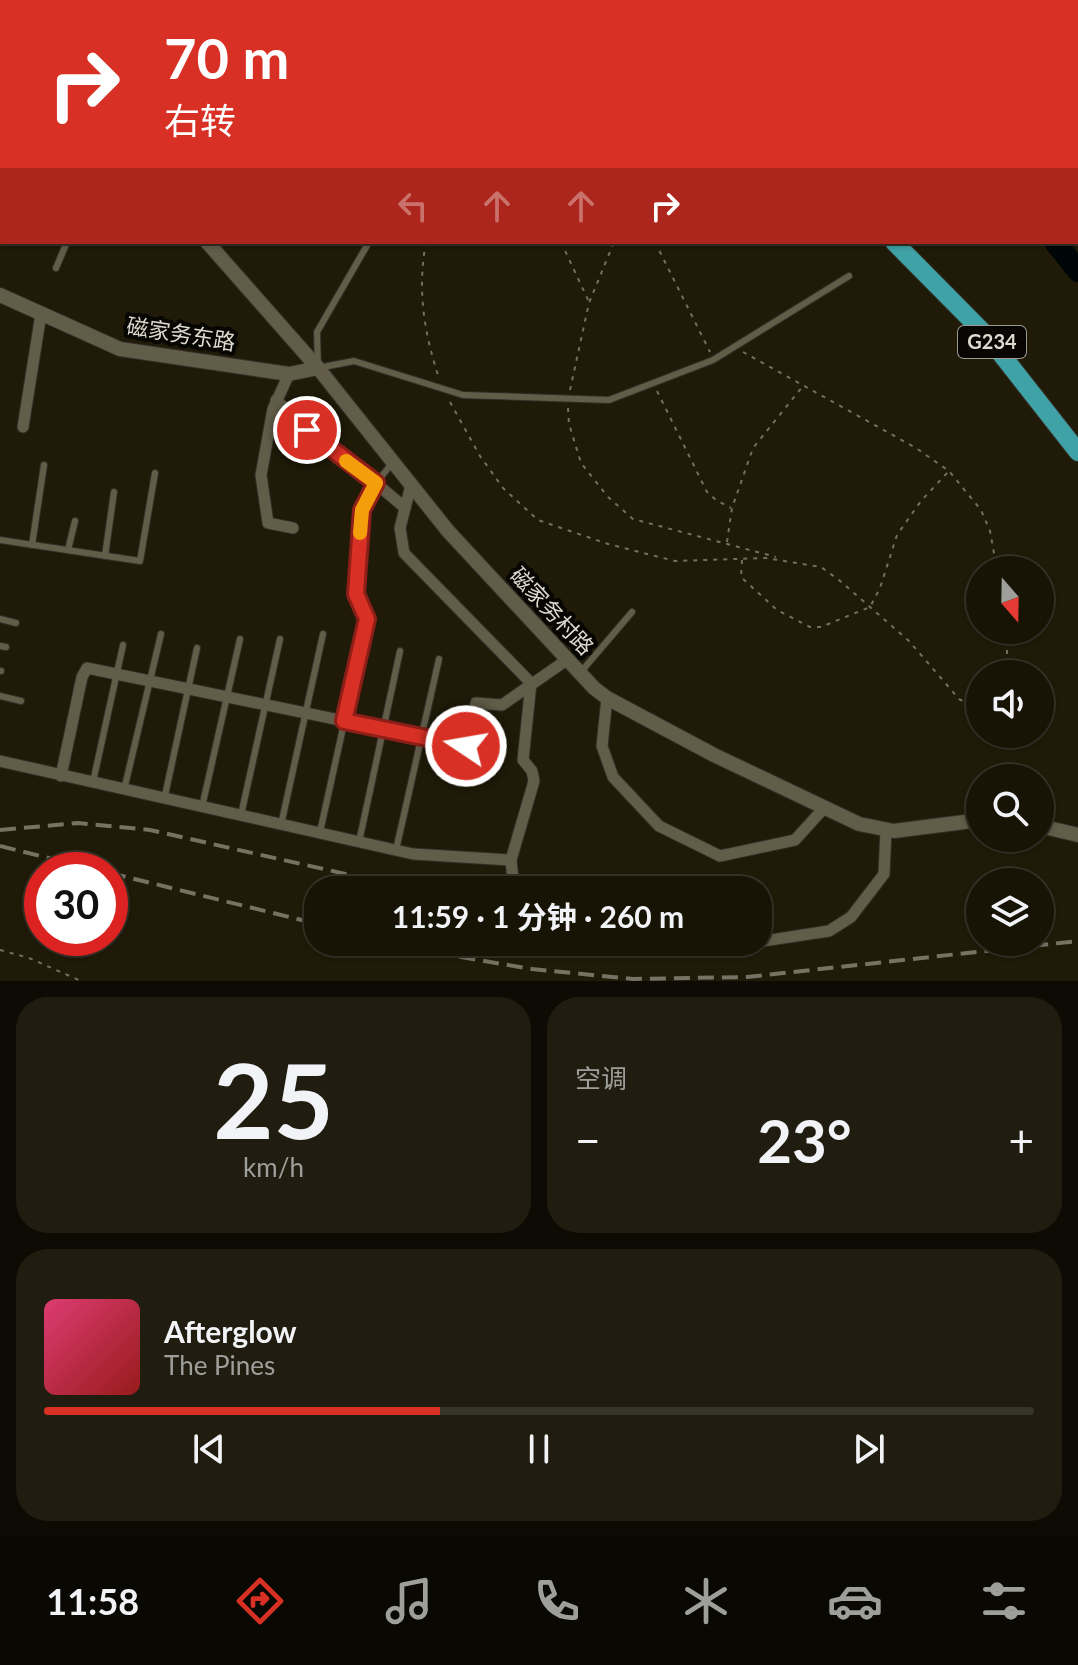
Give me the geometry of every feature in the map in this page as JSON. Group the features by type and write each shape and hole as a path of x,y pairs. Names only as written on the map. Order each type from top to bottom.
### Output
{"highway":[{"name":"G234","path":"896,244 987,336 1078,452"}],"street":[{"name":"磁家务村路","path":"209,244 318,368 448,531 607,698 859,824 886,830 966,821"},
{"name":"磁家务东路","path":"0,295 120,349 289,374 318,368"},
{"path":"23,427 41,314"},
{"path":"289,374 276,400 261,475 268,523 293,528"},
{"path":"276,400 327,447 405,508"},
{"path":"411,485 400,528 404,553 531,683"},
{"path":"61,776 82,677 87,668 466,746 476,703 502,705 568,659"},
{"path":"513,876 511,860 534,781 532,771 523,760 531,683"},
{"path":"607,698 602,746 613,777 659,826 720,856 795,840 824,808"},
{"path":"0,761 413,854 511,860"},
{"path":"1054,829 1078,835"},
{"path":"772,940 829,931 851,917 884,874 886,830"}],"lane":[{"path":"56,268 66,244"},
{"path":"368,244 317,332 318,368 354,361 463,395 609,400 713,360 849,276"},
{"path":"320,833 367,619 356,594 362,510 376,483 393,462"},
{"path":"32,545 44,465"},
{"path":"0,540 140,561 155,473"},
{"path":"105,556 114,492"},
{"path":"68,550 75,521"},
{"path":"580,673 632,612"},
{"path":"0,619 16,623"},
{"path":"123,790 161,634"},
{"path":"281,825 323,634"},
{"path":"202,808 240,639"},
{"path":"240,816 280,639"},
{"path":"93,783 123,645"},
{"path":"164,800 197,648"},
{"path":"359,842 400,651"},
{"path":"396,850 439,659"},
{"path":"0,696 21,701"}],"path":[{"path":"426,244 420,297 430,352 443,389 480,456 503,488 538,520 608,544 675,561 782,559"},
{"path":"562,244 589,303"},
{"path":"613,244 589,303 568,399 569,424 581,463 608,497 633,519 821,567 909,641 959,699 966,703"},
{"path":"656,244 713,360"},
{"path":"735,347 916,448 949,471 981,510 990,531 994,556"},
{"path":"653,383 707,492 732,508"},
{"path":"726,544 732,508 753,448 804,385"},
{"path":"742,558 741,577 754,592 793,620 810,627 821,627 870,607 880,588 897,535 921,501 949,471"},
{"path":"0,950 29,958 81,981"}],"waterway":[{"path":"1057,244 1078,271"}],"railway":[{"path":"0,830 78,823 150,830 355,876"},
{"path":"0,846 24,852"},
{"path":"128,877 304,921"},
{"path":"454,956 532,969 633,979 747,977 1078,941"}],"slow traffic":[{"path":"346,461 376,483 362,510 360,533"}],"route":[{"path":"307,430 376,483 362,510 356,594 367,619 344,721 466,746"}]}
